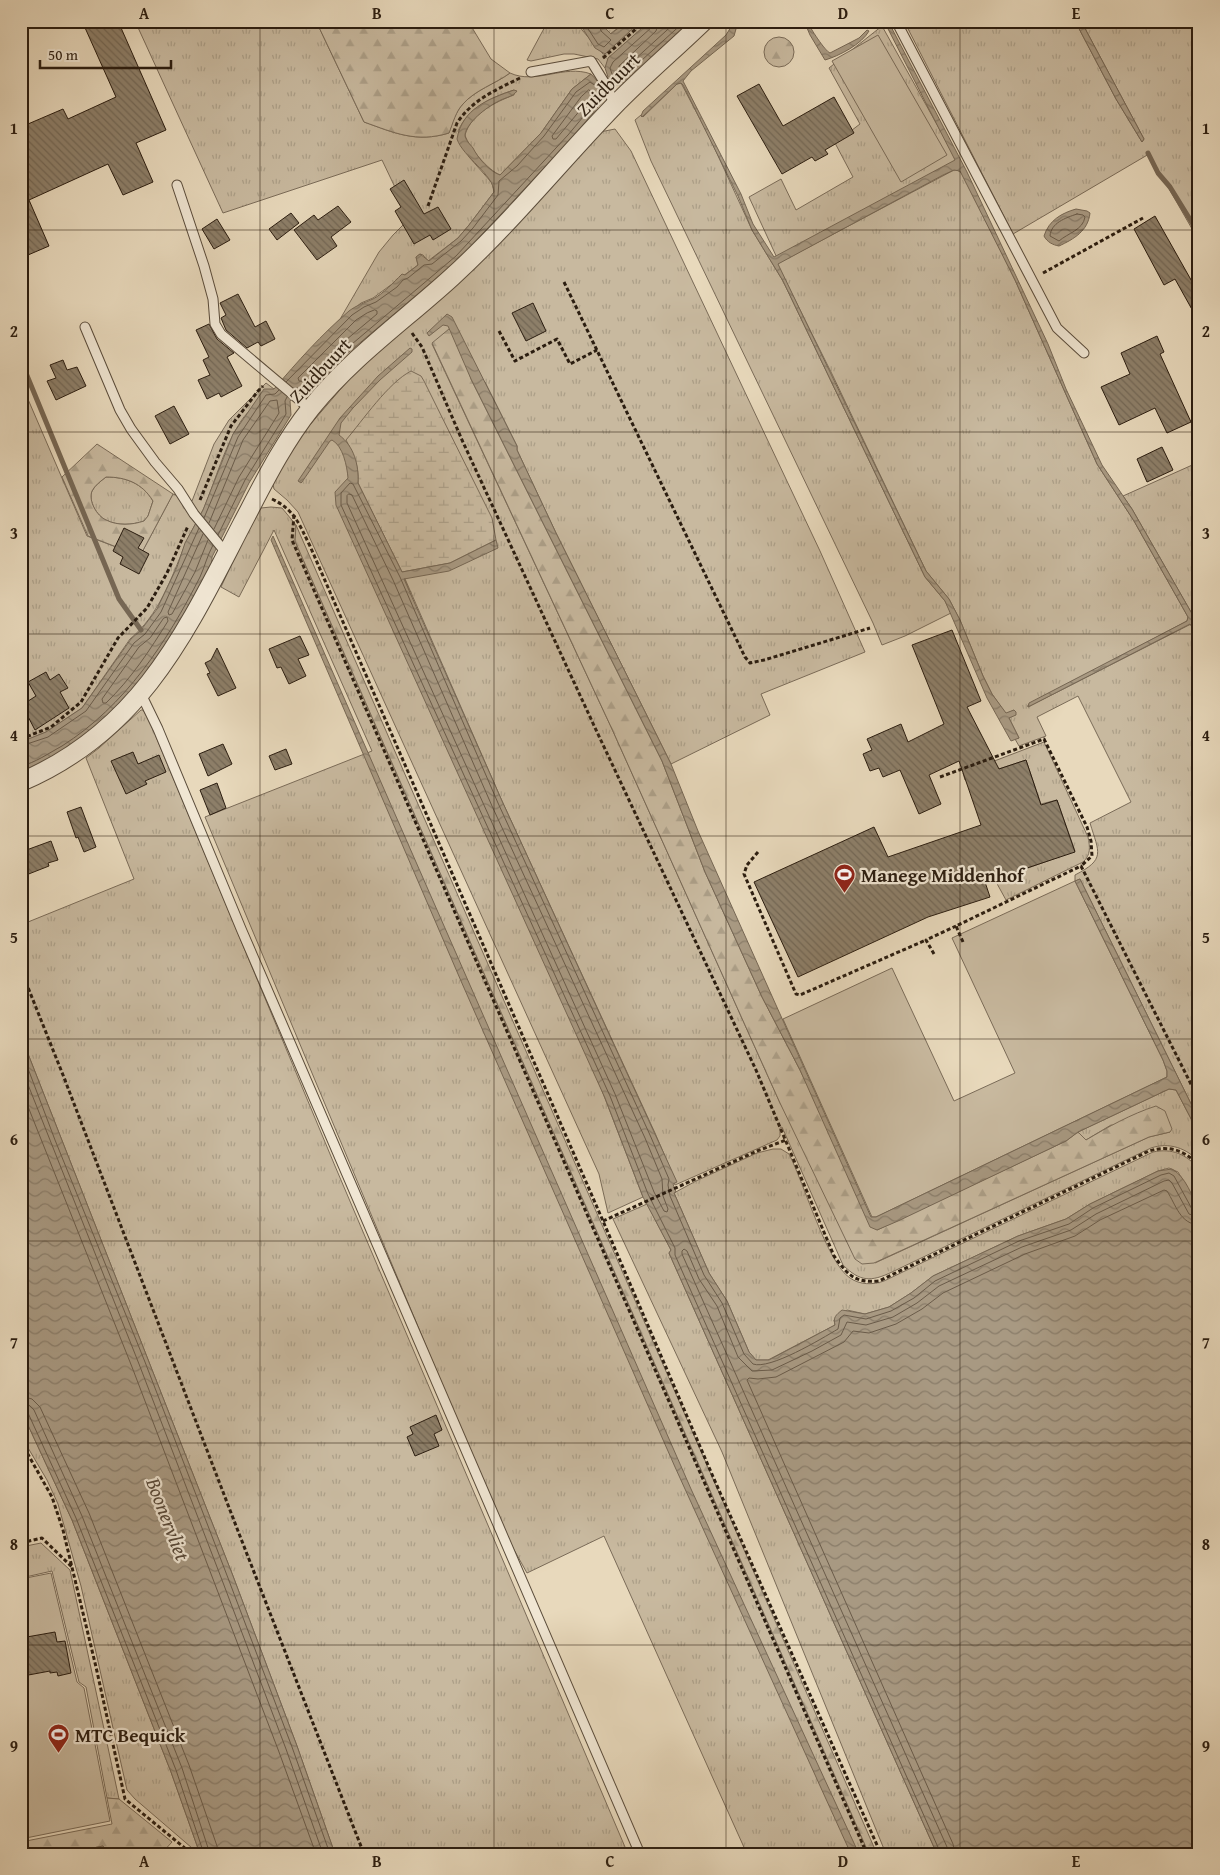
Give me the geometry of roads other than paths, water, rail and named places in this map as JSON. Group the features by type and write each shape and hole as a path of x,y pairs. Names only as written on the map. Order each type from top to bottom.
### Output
{"street":[{"name":"Zuidbuurt","path":"21,782 40,774 78,751 115,722 142,694 174,650 223,550 282,450 310,409 348,368 452,277 504,224 612,98 704,21"}],"lane":[{"path":"896,21 1057,328 1084,353"},
{"path":"531,72 590,61 612,98"},
{"path":"177,185 204,266 213,299 215,324 221,334 310,409"},
{"path":"86,327 120,410 131,429 178,489 195,516 223,550"},
{"path":"142,694 640,1854"}],"water":[{"path":"578,21 604,21 605,28 611,34 627,21 641,21 605,54 595,48"},
{"path":"650,21 692,21 623,85 614,85 604,91 603,101 572,138 459,259 342,358 310,394 297,393 290,401 291,415 249,483 212,557 212,563 204,582 148,671 110,715 87,735 52,757 24,771 21,770 21,742 46,732 82,708 131,639 141,630 157,609 177,567 185,543 203,510 233,434 264,389 274,389 310,348 349,311 377,297 402,274 405,275 418,265 416,257 420,254 429,261 458,238 494,192 489,179 460,146 457,139 464,120 478,107 495,97 514,90 517,91 483,111 466,130 467,140 481,160 500,175 541,133 572,89 591,74 599,83 608,77 605,68 608,58"},
{"path":"804,21 807,21 821,44 830,53 859,38 867,30 869,31 866,36 850,49 825,60"},
{"path":"884,21 888,21 967,172 1048,344 1066,389 1102,465 1132,509 1199,626 1199,638 1190,624 1028,707 1029,703 1187,621 1188,617 1134,521 1097,464 1015,280 960,171 954,170 943,175 778,264 926,571 949,599 992,694 1006,713 1014,710 1016,712 1016,715 1009,718 1019,738 1011,741 987,698 945,601 925,577 783,281 752,230 738,196 683,85 681,83 677,84 641,116 643,111 726,35 731,27 736,29 734,36 691,71 683,81 741,194 753,224 774,257 955,160"},
{"path":"1075,21 1081,21 1144,139 1142,142 1116,99"},
{"path":"1076,209 1090,213 1083,230 1059,246 1048,242 1044,236 1053,221 1061,215"},
{"path":"447,314 452,317 517,446 517,450 556,533 671,764 698,831 871,1217 876,1217 1167,1077 1163,1060 1075,881 1080,879 1199,1120 1199,1134 1176,1090 1169,1089 1078,1132 1066,1141 898,1221 877,1230 870,1227 800,1070 762,997 705,872 662,761 471,379 448,326 443,325 429,336 427,333"},
{"path":"410,348 412,352 380,380 353,408 341,423 339,435 352,450 358,469 358,483 402,572 450,563 496,540 498,548 449,571 404,579 502,801 677,1182 673,1184 676,1192 674,1193 709,1273 727,1301 749,1352 756,1360 769,1360 835,1325 834,1320 842,1310 865,1314 889,1307 933,1276 1018,1236 1066,1219 1090,1204 1158,1171 1172,1169 1177,1172 1188,1187 1199,1211 1199,1854 937,1854 669,1253 671,1250 643,1197 605,1098 336,505 335,492 348,478 344,457 336,443 332,440 330,441 302,482 298,481 340,418 378,376"},
{"path":"273,536 691,1489 859,1854 851,1854 675,1467 461,981 271,540"},
{"name":"Boonervliet","path":"21,1036 233,1576 297,1746 335,1854 200,1854 171,1772 72,1520 21,1410"},
{"path":"103,1846 107,1854 63,1854"}],"waterway":[{"path":"1148,153 1158,173 1170,187 1199,234"},
{"path":"21,361 119,599 141,630"}],"place":[{"name":"Manege Middenhof","path":"845,894"},
{"name":"MTC Bequick","path":"59,1754"}]}
